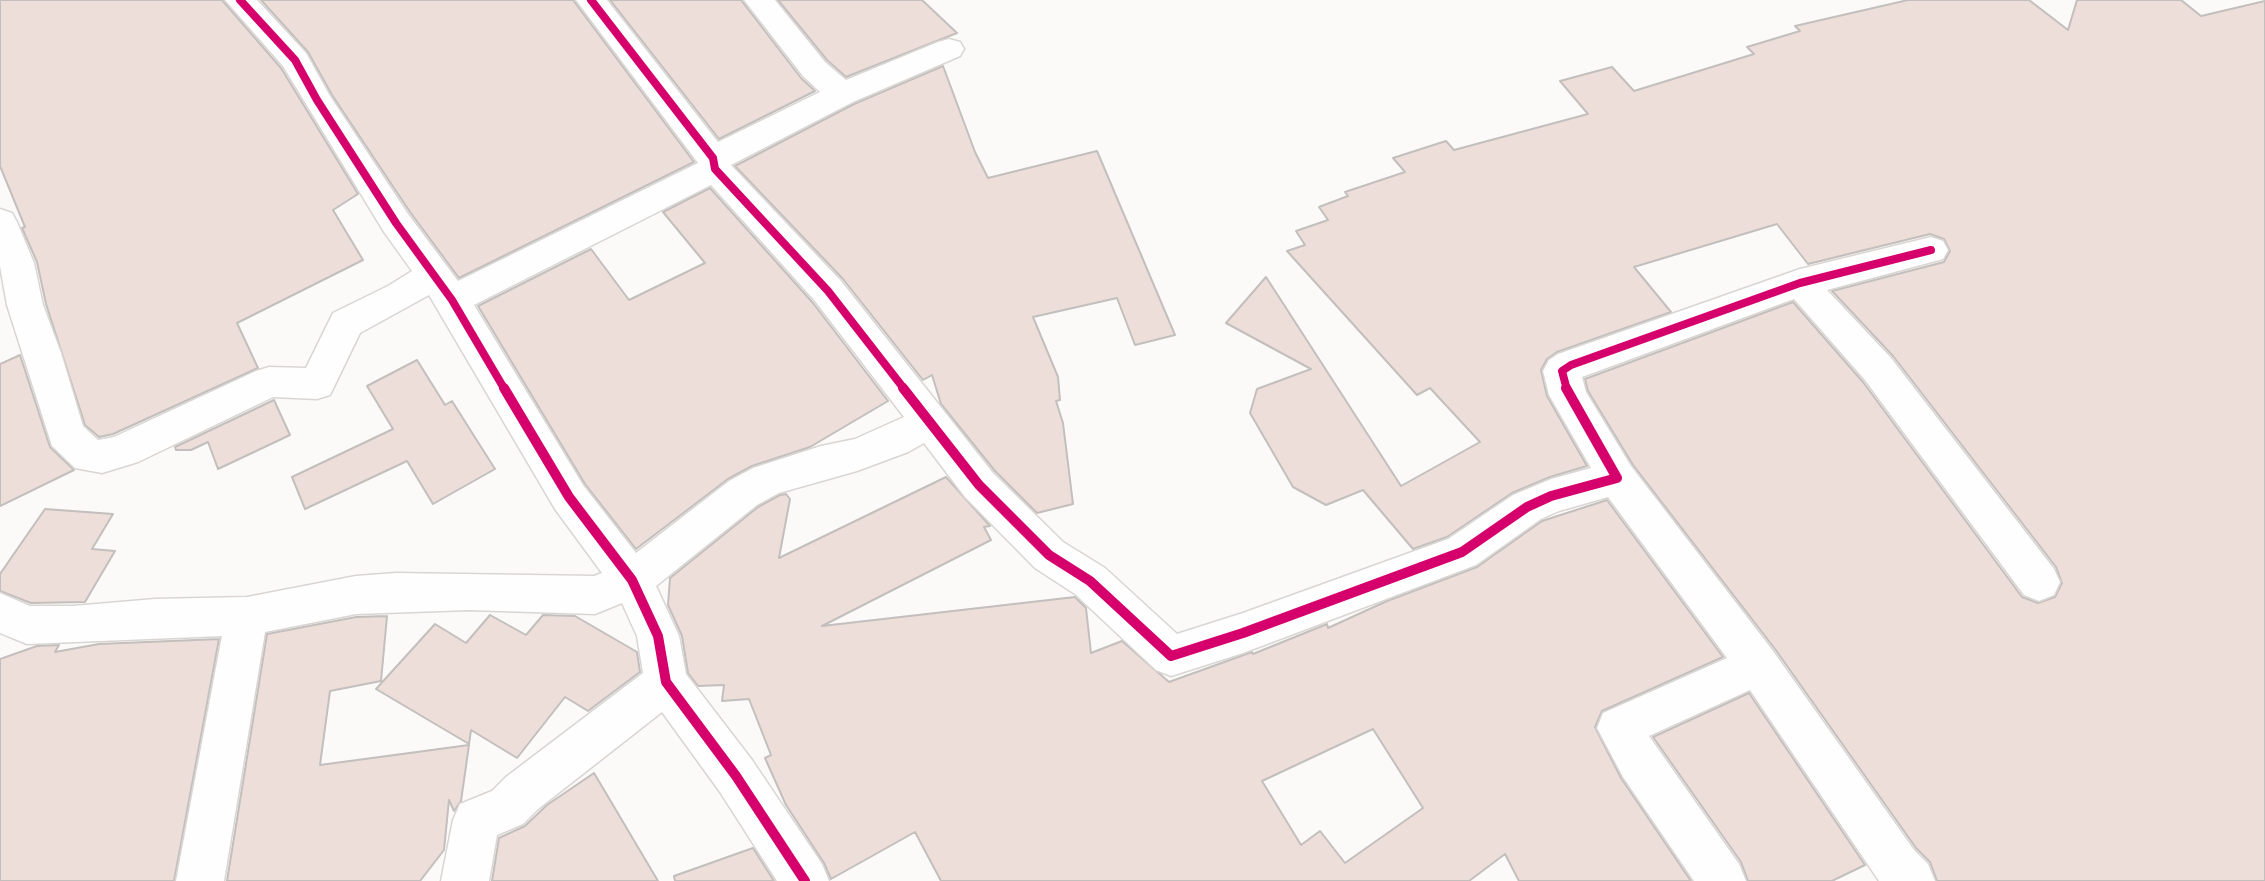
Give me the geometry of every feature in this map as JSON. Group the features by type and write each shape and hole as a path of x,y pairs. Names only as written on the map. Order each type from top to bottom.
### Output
{"street":[{"path":"240,0 295,60 317,100 396,223 443,287 569,496 632,580 658,636 666,682 736,776 805,881"},
{"path":"591,0 714,163 828,291 979,485 1031,539 1049,555 1090,581 1171,656 1243,633 1450,556 1550,496 1617,478"},
{"path":"759,0 814,69 842,94"},
{"path":"0,222 17,263 25,305 43,353 66,435 89,456 102,457 124,450 269,382 317,384 346,323 401,296 443,287 714,163 842,94 949,49"},
{"path":"1894,876 1758,665 1617,478 1567,395 1562,371 1580,361 1652,338 1800,282 1931,250"},
{"path":"1800,282 1878,369 2039,582"},
{"path":"0,612 27,625 73,625 155,618 247,616 356,595 396,592 469,591 595,595 632,580 755,487 790,472 894,441 928,422"},
{"path":"200,881 247,616"},
{"path":"1722,881 1619,728 1758,665"},
{"path":"465,881 476,820 507,808 522,793 666,682"}],"building":[{"path":"0,0 222,0 281,68 358,194 333,210 363,260 237,323 258,368 113,434 99,437 85,425 46,304 37,262 0,166"},
{"path":"261,0 573,0 694,162 459,278 410,212 332,95 308,52"},
{"path":"610,0 741,0 801,78 815,91 719,139"},
{"path":"778,0 922,0 957,33 846,77 827,60"},
{"path":"1908,0 2029,0 2068,30 2077,0 2181,0 2201,16 2265,1 2265,881 1937,881 1930,862 1916,848 1775,649 1633,465 1588,391 1585,379 1793,302 1863,382 2022,597 2038,603 2055,597 2062,583 2056,567 1893,356 1832,291 1944,262 1950,251 1944,239 1930,234 1808,264 1777,224 1634,267 1671,312 1557,352 1547,359 1541,370 1547,396 1587,466 1550,477 1512,493 1447,537 1413,549 1363,490 1326,505 1293,487 1250,413 1257,389 1311,369 1226,323 1266,277 1401,486 1480,442 1430,388 1417,395 1287,251 1305,245 1296,231 1328,220 1319,207 1348,196 1345,192 1405,172 1393,158 1446,141 1454,150 1588,114 1560,81 1612,67 1634,91 1754,54 1747,47 1800,31 1795,26"},
{"path":"943,66 975,152 988,178 1097,151 1175,335 1135,345 1117,298 1033,317 1058,377 1060,400 1056,401 1063,423 1073,504 1037,513 995,471 941,404 932,375 923,380 843,279 735,166 854,104"},
{"path":"710,188 813,303 888,401 810,447 752,466 728,479 636,549 585,484 478,306 591,249 629,300 705,263 663,212"},
{"path":"20,355 50,447 74,470 0,506 0,364"},
{"path":"417,360 445,405 452,401 495,469 433,504 407,461 305,509 292,477 393,429 367,386"},
{"path":"274,400 290,435 218,469 208,442 191,450 176,450 175,447"},
{"path":"946,477 990,526 984,527 991,540 822,626 1075,597 1086,608 1091,653 1122,641 1169,682 1252,652 1253,654 1327,624 1328,628 1387,601 1477,567 1542,521 1607,500 1723,657 1602,711 1595,727 1621,778 1691,881 1519,881 1505,854 1469,881 941,881 915,832 831,879 824,863 786,805 765,758 771,755 749,699 722,701 724,685 698,686 688,673 682,636 668,605 670,578 758,507 786,494 790,499 779,558","holes":["1373,729 1423,808 1345,863 1320,831 1301,845 1262,781"]},
{"path":"45,509 113,514 92,549 115,551 85,602 31,603 0,591 0,574"},
{"path":"490,615 526,635 543,615 575,616 637,652 640,672 588,711 565,697 517,758 471,730 469,744 376,689 435,624 466,643"},
{"path":"387,616 381,681 330,691 320,765 469,745 461,801 454,811 449,800 444,850 420,881 227,881 267,634 356,617"},
{"path":"219,639 174,881 0,881 0,659 37,646 59,645 55,652 99,644"},
{"path":"1749,693 1865,865 1832,881 1748,881 1741,862 1653,737"},
{"path":"594,773 658,881 492,881 499,838 525,826 547,805"},
{"path":"753,848 774,881 675,881 674,876"}],"cycle path":[{"path":"240,0 295,60 317,100 396,223 452,300 569,497 632,580 658,636 666,682 736,776 805,881"},
{"path":"591,0 713,158 715,169 828,291 979,485 1049,555 1090,581 1171,656 1243,633 1462,552 1527,507 1551,496 1617,478 1568,395 1562,371 1571,365 1800,283 1931,250"}]}
